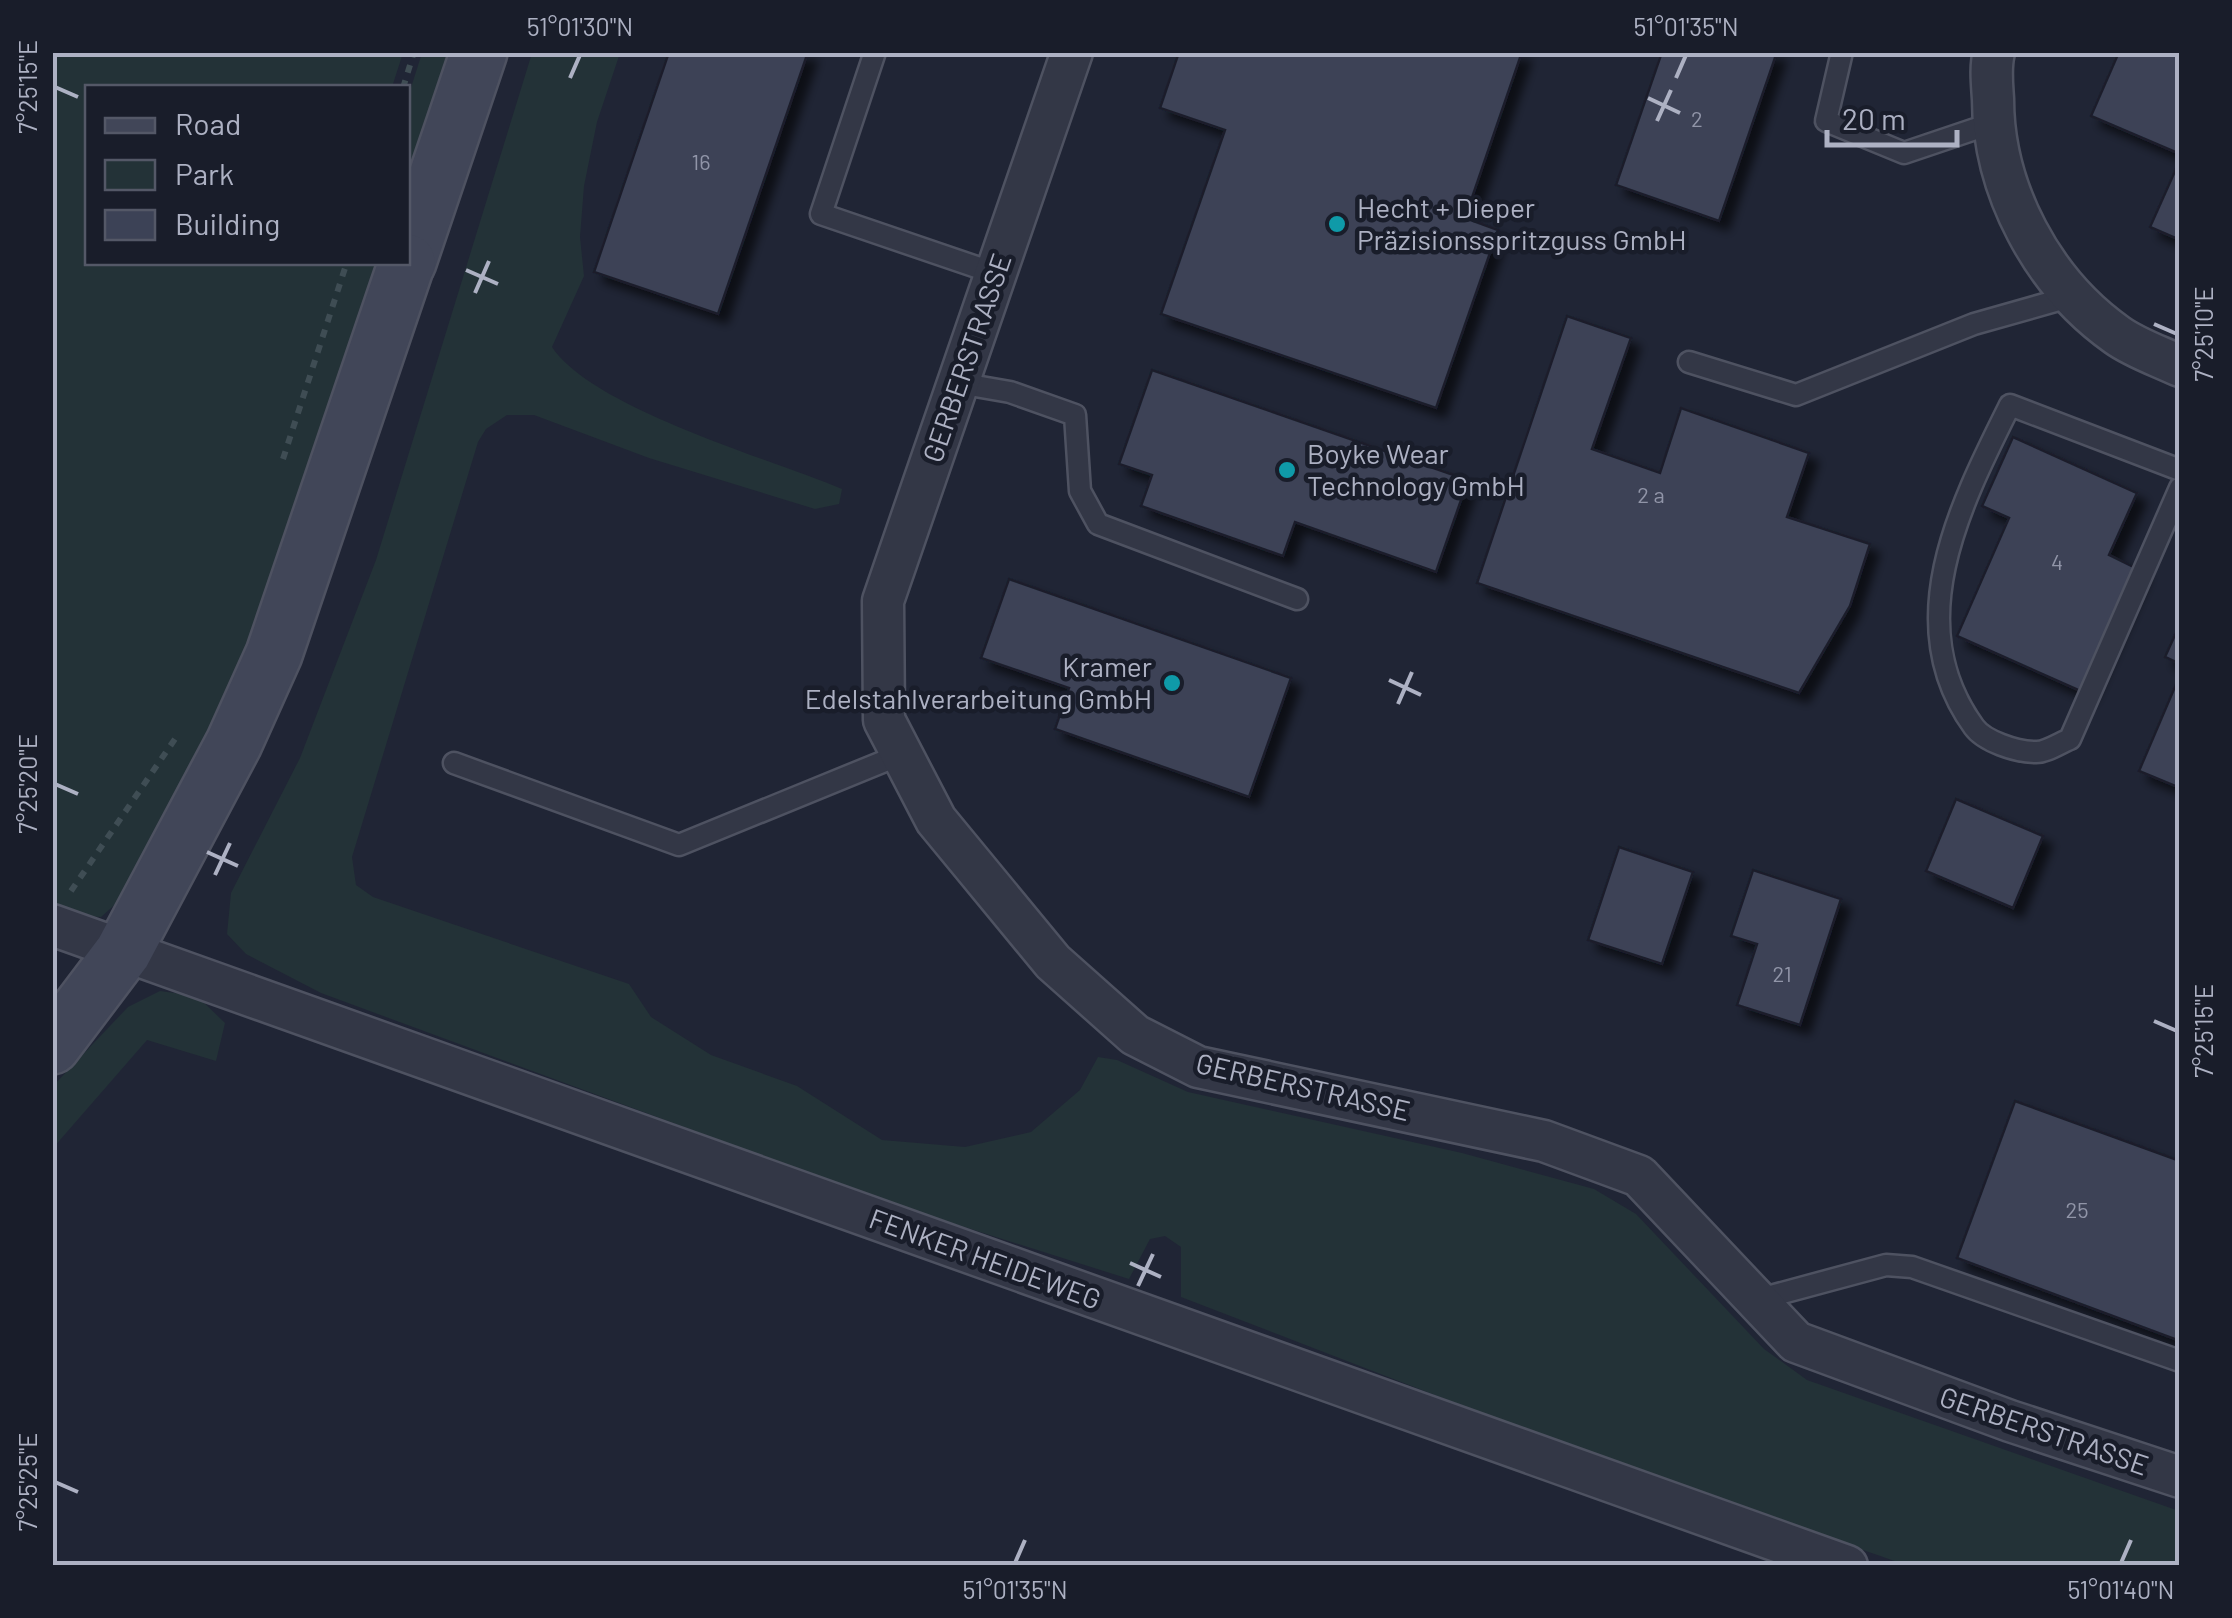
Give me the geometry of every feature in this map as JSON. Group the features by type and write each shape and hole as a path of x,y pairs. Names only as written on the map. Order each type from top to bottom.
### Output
{"main road":[{"path":"410,256 479,52"},
{"path":"52,1046 123,952 234,743 274,654 407,265"}],"street":[{"name":"GERBERSTRASSE","path":"1072,52 884,601 884,720 936,820 1052,962 1134,1035 1198,1067 1544,1141 1639,1176 1796,1342 2080,1446 2180,1477"},
{"path":"1994,52 1993,123 2007,194 2073,296 2118,336 2180,366"},
{"name":"FENKER HEIDEWEG","path":"58,913 123,952 1846,1566"}],"lane":[{"path":"875,52 821,214 996,274"},
{"path":"1842,52 1826,121 1904,153 1993,123"},
{"path":"1689,362 1796,395 1974,324 2073,296"},
{"path":"958,383 1010,392 1075,414 1080,490 1098,524 1297,599"},
{"path":"2180,470 2010,406 1952,536 1937,599 1939,647 1953,699 1982,737 2036,753 2070,738 2180,488"},
{"path":"454,764 679,845 902,754"},
{"path":"1756,1300 1886,1265 1912,1267 2180,1362"}],"path":[{"path":"404,85 414,52"},
{"path":"281,468 346,265"},
{"path":"58,913 160,767 178,734"}],"green space":[{"path":"52,53 403,53 393,85 85,85 85,265 379,265 213,743 120,900 101,917 53,914"},
{"path":"422,53 453,53 410,179 410,91"},
{"path":"532,53 620,53 597,122 584,186 580,237 584,276 552,347 573,369 642,411 842,489 839,504 815,509 649,458 534,415 507,415 486,429 478,442 352,857 356,885 373,897 629,984 651,1017 711,1055 797,1086 882,1140 965,1147 1031,1132 1080,1090 1098,1057 1117,1060 1188,1092 1462,1153 1594,1189 1636,1214 1764,1349 1807,1380 2179,1511 2179,1565 1906,1565 1580,1451 1181,1297 1181,1247 1165,1236 1150,1239 1129,1279 895,1205 321,993 246,954 227,934 231,893 300,758 376,560"},
{"path":"160,991 197,996 225,1023 216,1061 147,1040 53,1148 53,1086 128,1007"}],"building":[{"path":"669,52 808,52 718,314 594,272"},
{"name":"Hecht + Dieper Präzisionsspritzguss GmbH","path":"1179,52 1522,52 1465,218 1498,230 1436,408 1161,314 1225,130 1160,108"},
{"path":"1662,52 1777,52 1719,221 1616,185"},
{"path":"2119,52 2180,52 2180,154 2091,116"},
{"path":"2180,160 2180,240 2150,227"},
{"path":"1567,316 1631,338 1592,449 1660,473 1681,408 1809,453 1787,517 1870,544 1850,606 1799,693 1477,583"},
{"name":"Boyke Wear Technology GmbH","path":"1152,370 1468,480 1436,572 1295,522 1283,556 1141,506 1152,475 1119,464"},
{"path":"2013,437 2137,493 2109,555 2140,570 2085,693 1957,636 2009,518 1982,506"},
{"name":"Kramer Edelstahlverarbeitung GmbH","path":"1009,579 1291,678 1249,797 1055,729 1069,688 981,658"},
{"path":"2180,624 2180,664 2165,657"},
{"path":"2180,675 2180,788 2139,771"},
{"path":"1956,799 2043,836 2013,908 1926,871"},
{"path":"1619,847 1693,872 1662,964 1588,940"},
{"path":"1753,870 1841,899 1800,1025 1737,1005 1757,944 1731,936"},
{"path":"2015,1101 2180,1161 2180,1341 1957,1258"}],"place":[{"name":"Hecht + Dieper Präzisionsspritzguss GmbH","path":"1337,224"},
{"name":"Boyke Wear Technology GmbH","path":"1287,470"},
{"name":"Kramer Edelstahlverarbeitung GmbH","path":"1172,683"}]}
